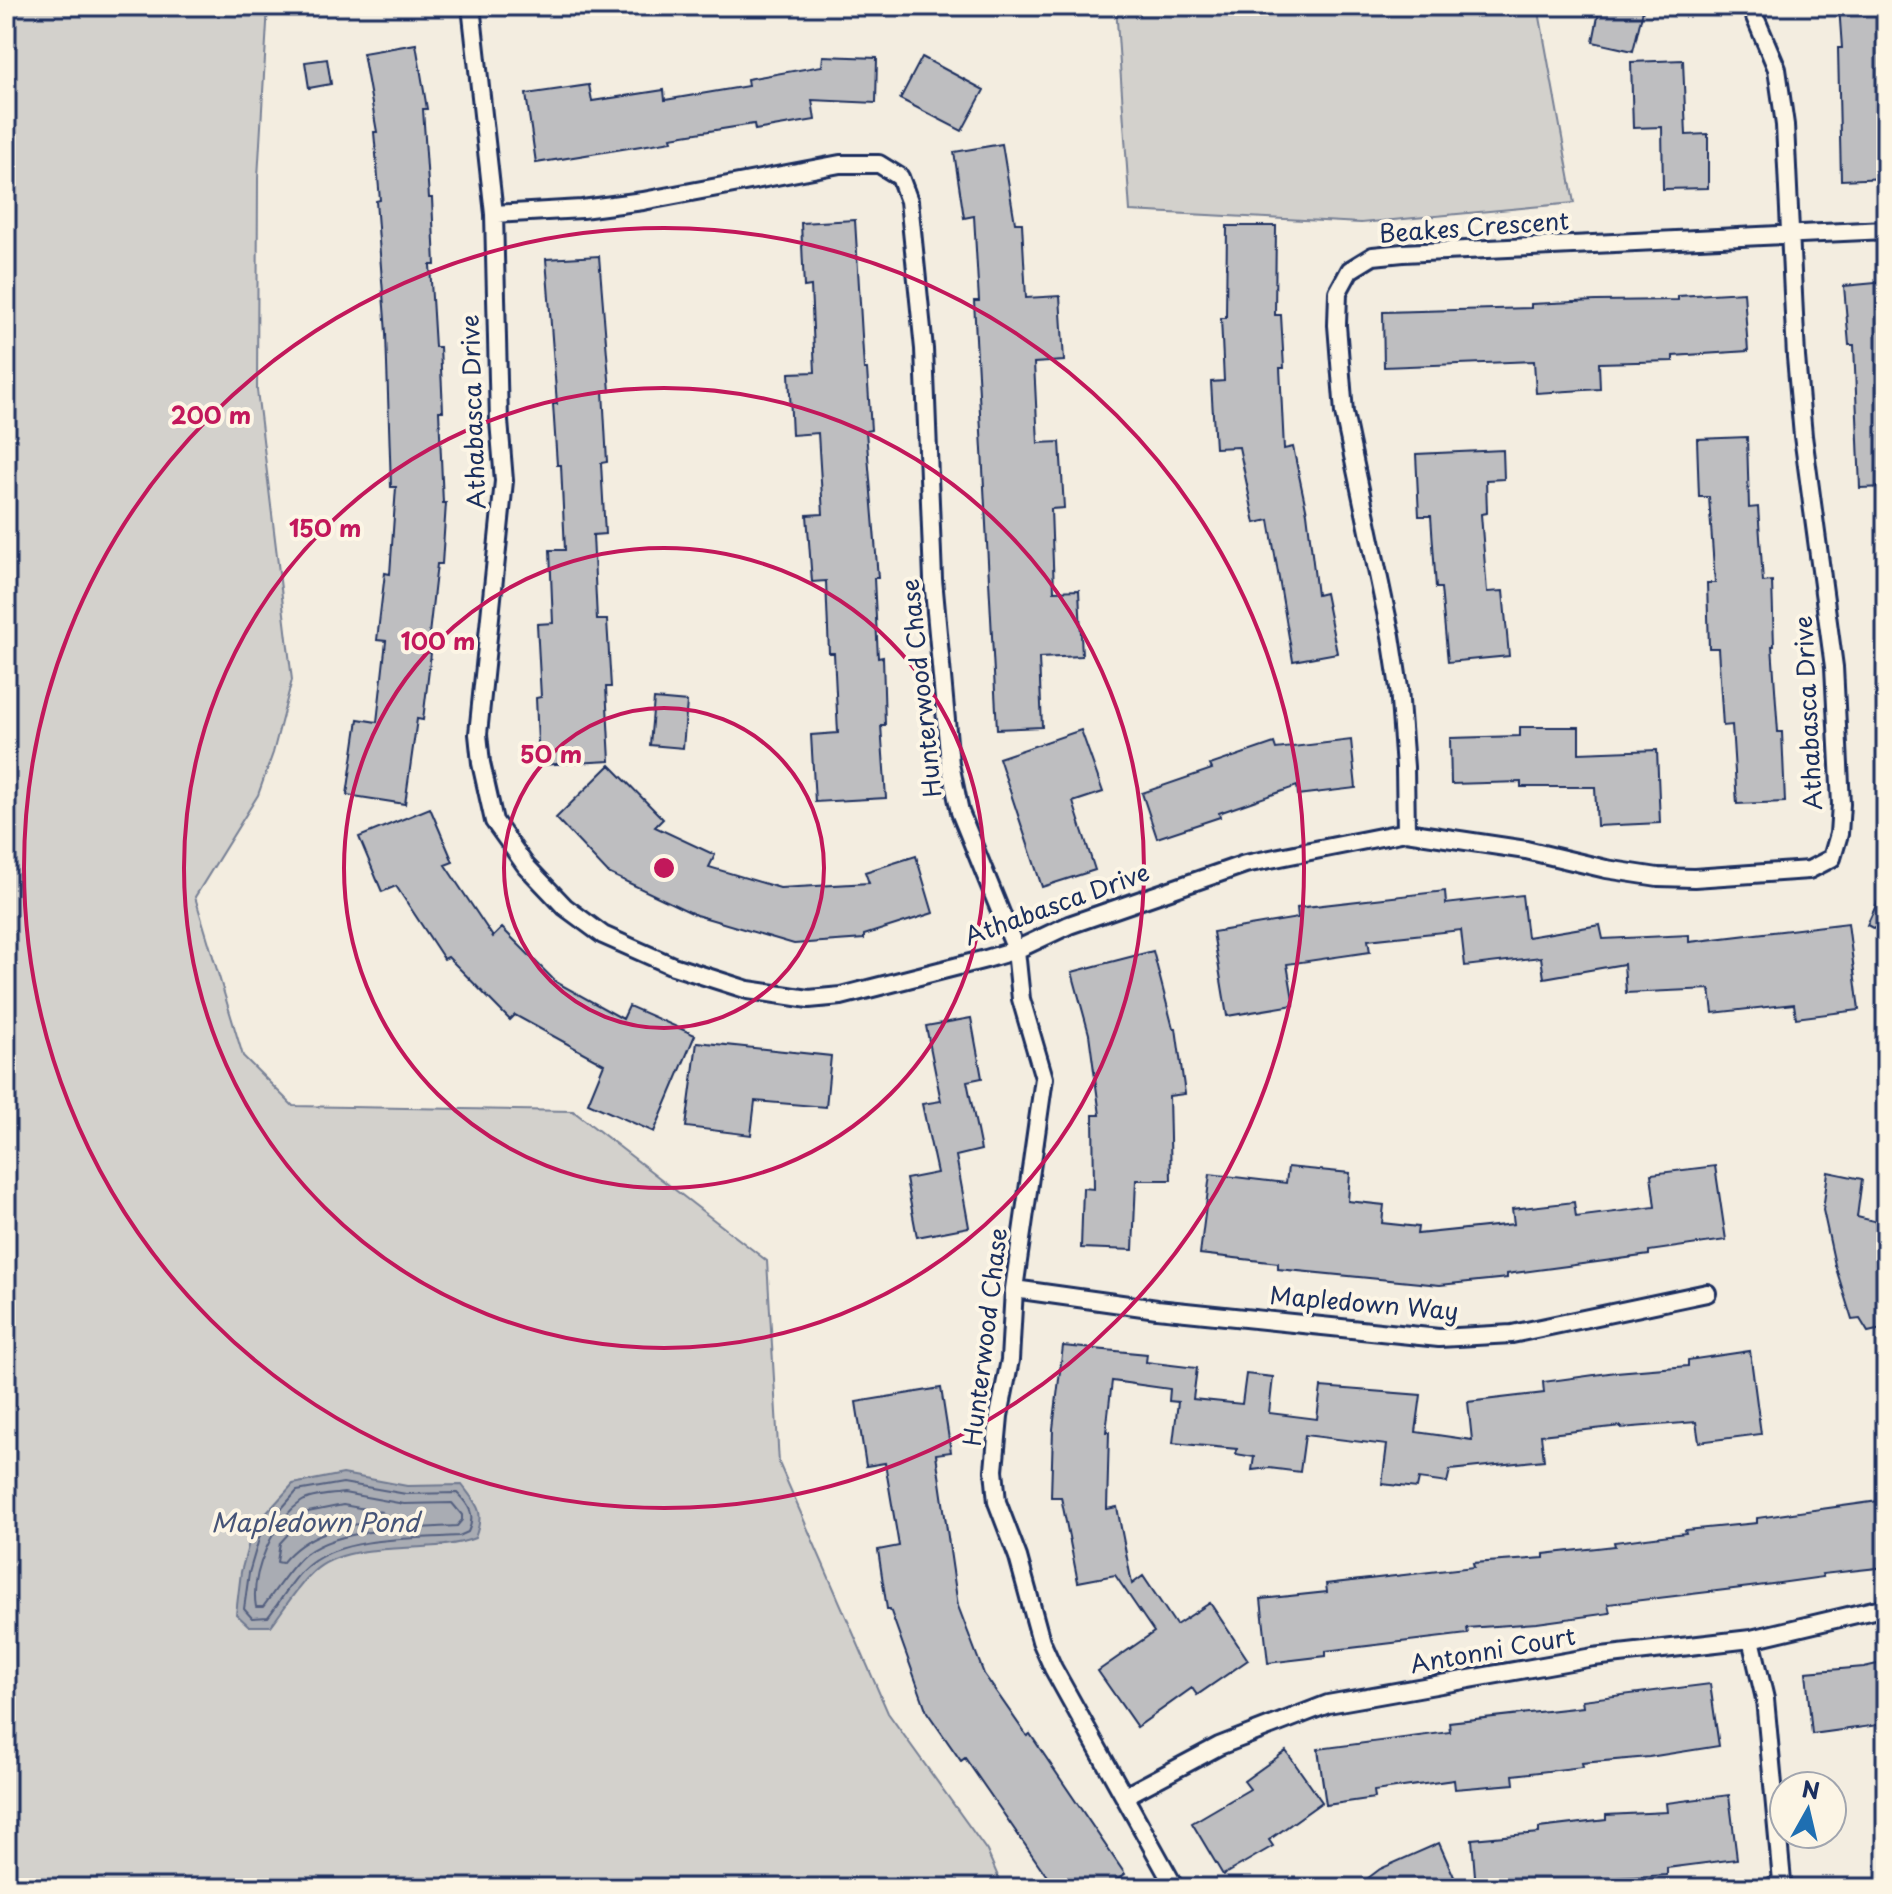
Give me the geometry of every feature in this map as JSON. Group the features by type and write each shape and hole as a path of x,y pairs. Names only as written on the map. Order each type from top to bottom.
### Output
{"street":[{"name":"Athabasca Drive","path":"471,6 494,214 498,407 504,481 478,734 494,821 526,866 565,907 603,935 673,966 748,990 809,999 841,996 1016,950 1069,925 1245,864 1406,832 1526,850 1606,869 1658,877 1694,878 1809,870 1832,858 1839,834 1841,804 1834,667 1803,436 1796,357 1792,235"},
{"path":"1755,17 1777,69 1785,125 1792,235"},
{"name":"Hunterwood Chase","path":"494,214 582,209 643,201 840,164 879,164 900,177 909,201 924,349 933,579 950,764 960,812 1016,950 1021,999 1044,1078 1014,1289 1010,1360 999,1416 994,1470 997,1502 1018,1557 1041,1641 1053,1668 1175,1888"},
{"name":"Beakes Crescent","path":"1406,832 1405,767 1395,662 1344,413 1337,325 1338,292 1350,270 1373,256 1403,253 1886,230"},
{"name":"Mapledown Way","path":"1014,1289 1157,1309 1439,1338 1512,1334 1707,1293"},
{"name":"Antonni Court","path":"1125,1796 1219,1746 1328,1704 1593,1657 1751,1639 1886,1607"},
{"path":"1751,1639 1765,1699 1782,1881 1770,1888"}],"shaded area":[{"path":"6,6 268,6 258,178 257,390 292,680 273,753 258,795 195,897 243,1056 293,1106 573,1111 767,1261 779,1463 888,1713 987,1851 1003,1888 6,1888"},
{"path":"1116,6 1538,6 1574,203 1361,223 1130,211"}],"water":[{"name":"Mapledown Pond","path":"343,1474 407,1486 462,1485 480,1515 475,1538 436,1546 348,1554 329,1561 307,1578 271,1626 249,1626 236,1614 241,1572 253,1528 293,1484"}],"building":[{"path":"1600,6 1644,6 1633,51 1593,42"},
{"path":"1839,6 1886,6 1886,34 1881,34 1886,178 1841,180 1838,48 1842,48"},
{"path":"416,44 427,109 423,109 435,265 430,265 435,347 440,347 443,411 439,411 443,503 446,503 442,564 437,564 427,652 431,653 423,720 417,719 405,804 347,795 358,719 377,722 386,641 377,640 385,573 390,574 396,487 391,487 386,333 376,201 380,200 374,132 377,132 363,53"},
{"path":"823,56 877,58 876,103 812,100 815,120 755,130 754,124 536,163 526,94 589,85 592,101 664,90 665,100 748,86 747,79 822,66"},
{"path":"922,57 984,90 962,131 900,99"},
{"path":"327,59 331,84 309,88 305,62"},
{"path":"1683,60 1686,135 1708,134 1708,188 1663,189 1662,127 1633,128 1631,62"},
{"path":"1002,144 1015,223 1022,223 1026,298 1060,296 1064,361 1034,363 1038,443 1060,442 1064,508 1051,509 1054,591 1079,590 1082,656 1039,658 1042,727 997,729 974,301 979,301 974,216 964,218 954,152"},
{"path":"855,220 871,430 866,431 878,578 874,578 878,658 883,657 885,725 881,725 886,798 815,802 811,735 838,733 834,653 829,653 826,581 812,582 807,515 823,514 818,433 792,435 789,373 815,372 811,286 804,287 801,223"},
{"path":"1227,226 1276,226 1275,315 1281,315 1284,449 1293,447 1307,513 1317,595 1325,593 1337,653 1293,661 1269,520 1255,523 1239,447 1215,448 1211,382 1224,381 1221,318 1226,318"},
{"path":"599,256 610,391 603,391 607,462 601,463 605,534 593,535 597,620 607,620 611,687 606,687 610,761 539,765 536,698 541,697 537,624 553,623 550,550 565,550 561,465 557,465 553,404 557,404 546,259"},
{"path":"1886,282 1886,487 1860,488 1854,345 1849,345 1844,286"},
{"path":"1744,292 1748,351 1673,356 1673,361 1599,363 1600,389 1536,393 1534,361 1384,367 1383,312 1678,300 1678,296"},
{"path":"1747,437 1749,508 1758,507 1763,582 1772,581 1772,646 1778,732 1782,732 1785,802 1737,804 1732,725 1723,726 1718,648 1709,648 1707,583 1715,583 1709,497 1699,497 1697,439"},
{"path":"1503,450 1504,479 1486,480 1487,513 1481,514 1487,592 1503,591 1509,656 1448,662 1441,588 1436,588 1431,516 1419,516 1416,454"},
{"path":"654,699 687,702 683,748 650,745"},
{"path":"1520,727 1579,727 1579,753 1657,750 1660,823 1597,826 1595,787 1521,787 1521,782 1451,784 1450,738 1520,736"},
{"path":"1081,730 1103,792 1073,802 1095,870 1042,887 999,758"},
{"path":"1351,740 1356,788 1298,795 1297,786 1157,838 1142,793 1274,743 1276,749"},
{"path":"610,765 663,819 655,827 715,855 709,867 780,888 869,883 865,872 916,856 933,913 864,935 864,939 794,944 696,915 608,873 556,818"},
{"path":"430,808 453,862 445,865 493,937 502,928 556,982 623,1019 629,1006 695,1035 654,1132 588,1103 604,1064 515,1015 510,1020 448,957 444,959 396,886 382,892 359,837"},
{"path":"1886,884 1886,935 1867,925"},
{"path":"1445,891 1446,904 1522,895 1527,937 1600,925 1603,939 1689,935 1689,942 1848,923 1859,1010 1796,1018 1794,1004 1713,1013 1710,989 1626,993 1624,964 1544,978 1541,957 1465,966 1461,930 1368,940 1370,952 1287,964 1294,1005 1227,1016 1213,932 1298,918 1297,908"},
{"path":"1153,951 1173,1028 1176,1028 1185,1094 1169,1096 1171,1180 1136,1180 1133,1250 1081,1248 1083,1188 1094,1189 1093,1115 1100,1115 1089,1034 1072,972"},
{"path":"971,1018 982,1078 967,1081 981,1150 956,1156 969,1227 917,1237 906,1179 937,1173 922,1104 941,1101 926,1026"},
{"path":"697,1042 831,1056 826,1107 755,1101 751,1135 686,1127"},
{"path":"1715,1166 1726,1240 1649,1251 1649,1255 1507,1274 1507,1278 1440,1285 1278,1269 1278,1263 1200,1254 1210,1174 1286,1183 1288,1167 1350,1173 1348,1201 1384,1205 1382,1223 1418,1227 1417,1234 1514,1224 1512,1209 1574,1202 1576,1217 1655,1207 1651,1174"},
{"path":"1828,1172 1862,1179 1857,1217 1878,1222 1879,1246 1886,1246 1881,1274 1886,1294 1886,1328 1868,1332 1860,1319 1852,1320 1835,1265 1823,1210"},
{"path":"1063,1346 1147,1354 1146,1362 1197,1368 1193,1399 1242,1404 1246,1374 1273,1377 1269,1413 1317,1419 1321,1387 1421,1395 1416,1432 1472,1440 1468,1402 1544,1393 1543,1382 1688,1366 1688,1360 1750,1351 1761,1434 1699,1442 1696,1422 1541,1435 1544,1460 1450,1470 1447,1483 1419,1479 1417,1488 1382,1484 1387,1445 1305,1435 1300,1472 1269,1468 1252,1470 1254,1457 1236,1454 1237,1449 1173,1443 1178,1402 1169,1401 1170,1389 1112,1381 1106,1432 1109,1432 1107,1509 1117,1507 1132,1584 1143,1576 1176,1625 1210,1603 1248,1660 1197,1695 1192,1688 1137,1727 1098,1671 1154,1632 1115,1575 1078,1582 1061,1497 1051,1497 1053,1429"},
{"path":"941,1388 951,1452 936,1454 958,1606 984,1674 1027,1736 1030,1734 1125,1874 1106,1888 1055,1888 965,1758 961,1761 927,1712 890,1609 887,1609 878,1550 899,1546 885,1463 866,1466 856,1402"},
{"path":"1886,1500 1886,1567 1608,1604 1610,1613 1467,1628 1468,1634 1326,1651 1326,1656 1268,1663 1261,1599 1327,1592 1326,1584 1474,1567 1473,1563 1544,1558 1544,1554 1615,1546 1614,1542 1686,1533 1685,1530 1757,1523 1757,1518"},
{"path":"1886,1662 1886,1724 1812,1734 1806,1672"},
{"path":"1710,1684 1719,1746 1513,1775 1514,1784 1455,1789 1454,1780 1374,1791 1375,1798 1326,1805 1318,1749 1450,1732 1449,1722 1583,1707 1582,1700"},
{"path":"1286,1751 1322,1802 1269,1840 1273,1846 1223,1875 1192,1823 1250,1789 1244,1781"},
{"path":"1729,1795 1737,1859 1667,1868 1667,1875 1601,1879 1602,1883 1559,1888 1476,1888 1472,1839 1539,1833 1539,1828 1606,1820 1606,1815 1667,1812 1666,1803"},
{"path":"1439,1843 1459,1888 1355,1888 1380,1869"}]}
